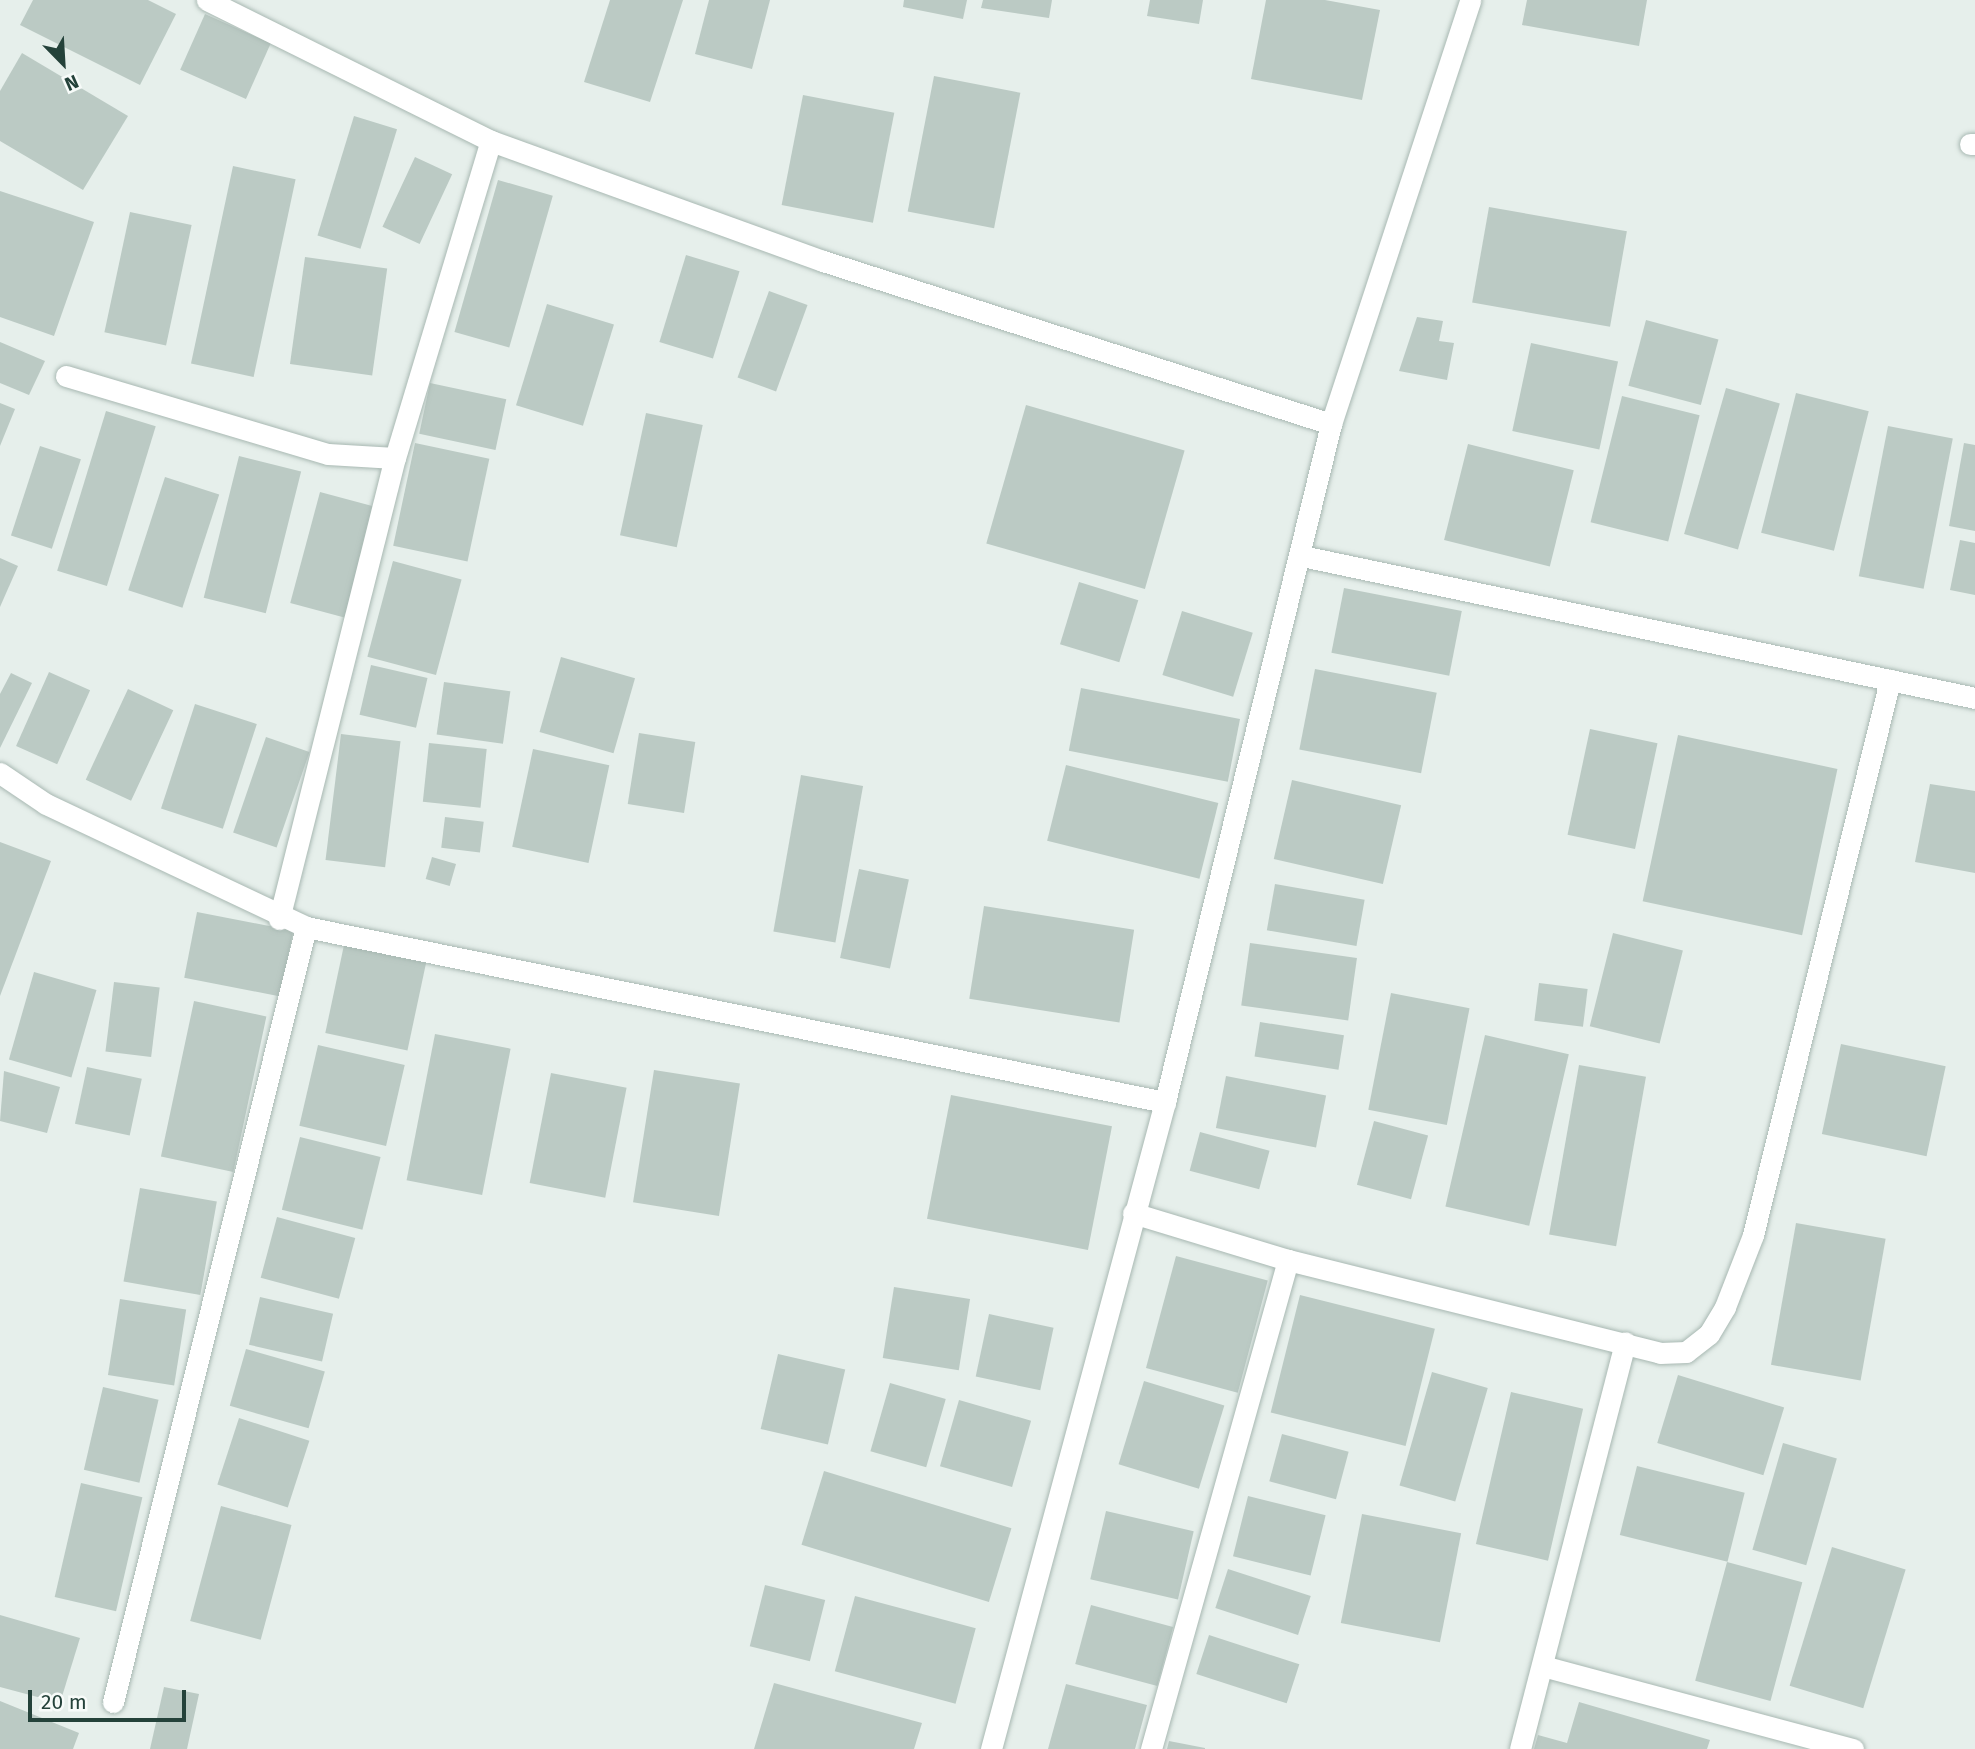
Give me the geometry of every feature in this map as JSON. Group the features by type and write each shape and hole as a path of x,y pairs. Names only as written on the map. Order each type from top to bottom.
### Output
{"street":[{"path":"207,0 491,142 823,261 1331,424"},
{"path":"991,1749 1165,1102 1302,556 1331,424 1470,0"},
{"path":"279,919 396,458 491,142"},
{"path":"66,376 328,454 396,458"},
{"path":"1302,556 1975,698"},
{"path":"1133,1213 1288,1260 1625,1342 1686,1352 1709,1334 1725,1307 1753,1235 1890,680"},
{"path":"0,773 46,804 279,919 1165,1102"},
{"path":"113,1702 306,926"},
{"path":"1151,1749 1288,1260"},
{"path":"1520,1749 1625,1342"},
{"path":"1543,1666 1853,1749"}],"building":[{"path":"33,0 148,0 176,14 140,85 20,25"},
{"path":"610,0 683,0 650,102 584,82"},
{"path":"709,0 770,0 752,69 695,54"},
{"path":"904,0 967,0 963,19 903,7"},
{"path":"983,0 1052,0 1049,18 981,8"},
{"path":"1150,0 1203,0 1199,24 1147,16"},
{"path":"1266,0 1325,0 1380,10 1362,100 1251,79"},
{"path":"1527,0 1647,0 1639,46 1522,25"},
{"path":"205,14 271,43 246,99 180,70"},
{"path":"22,53 128,116 83,190 0,141 0,91"},
{"path":"934,76 1020,93 994,228 908,211"},
{"path":"803,95 894,113 873,223 782,205"},
{"path":"354,116 397,129 360,249 317,236"},
{"path":"415,157 452,174 420,244 382,227"},
{"path":"233,166 296,179 254,377 191,364"},
{"path":"498,180 553,196 509,348 454,332"},
{"path":"0,191 94,222 54,336 0,317"},
{"path":"1489,207 1627,231 1610,327 1472,303"},
{"path":"130,212 192,225 166,345 104,332"},
{"path":"686,255 740,271 713,358 659,342"},
{"path":"305,257 387,269 372,376 290,364"},
{"path":"769,291 808,305 776,391 738,377"},
{"path":"547,304 614,324 583,426 516,405"},
{"path":"1417,317 1443,321 1439,341 1454,343 1447,380 1399,371"},
{"path":"1646,320 1718,339 1701,405 1628,386"},
{"path":"0,342 45,361 29,395 0,383"},
{"path":"1531,343 1618,362 1599,450 1512,431"},
{"path":"430,383 506,399 495,450 419,434"},
{"path":"1726,388 1780,403 1738,550 1684,534"},
{"path":"1796,393 1869,411 1834,551 1761,533"},
{"path":"1622,396 1700,415 1668,541 1591,522"},
{"path":"0,403 15,409 0,446"},
{"path":"1026,405 1185,450 1145,589 986,543"},
{"path":"106,411 156,426 107,586 57,571"},
{"path":"646,413 703,425 677,547 620,535"},
{"path":"1888,426 1953,439 1924,589 1859,576"},
{"path":"415,443 489,459 468,562 393,546"},
{"path":"1964,443 1975,445 1975,531 1949,526"},
{"path":"1468,444 1574,470 1550,566 1444,540"},
{"path":"40,446 81,459 52,549 11,535"},
{"path":"239,456 301,471 266,613 204,598"},
{"path":"165,477 219,495 182,608 128,590"},
{"path":"320,492 374,506 344,618 290,603"},
{"path":"1960,540 1975,543 1975,595 1950,590"},
{"path":"0,558 18,566 0,607"},
{"path":"393,561 462,579 436,675 367,657"},
{"path":"1079,582 1138,600 1119,662 1060,644"},
{"path":"1344,588 1462,611 1449,676 1331,653"},
{"path":"1182,611 1253,633 1233,697 1162,675"},
{"path":"561,657 635,678 614,753 540,732"},
{"path":"371,665 428,678 416,728 360,715"},
{"path":"1315,669 1437,693 1421,773 1299,749"},
{"path":"49,672 90,690 57,764 16,746"},
{"path":"11,673 32,683 0,748 0,694"},
{"path":"444,682 510,691 503,744 437,734"},
{"path":"1081,688 1240,719 1228,782 1069,751"},
{"path":"128,689 173,710 131,801 86,780"},
{"path":"195,704 257,724 223,829 161,809"},
{"path":"1590,729 1657,743 1635,849 1568,835"},
{"path":"639,733 695,742 684,813 628,804"},
{"path":"341,734 401,741 385,867 326,860"},
{"path":"1678,735 1837,769 1802,935 1643,901"},
{"path":"266,737 309,752 277,847 233,832"},
{"path":"429,743 487,749 481,808 423,802"},
{"path":"533,749 609,765 589,863 512,847"},
{"path":"1066,765 1218,803 1199,879 1047,841"},
{"path":"801,775 863,786 835,943 773,932"},
{"path":"1292,780 1401,805 1383,884 1274,859"},
{"path":"1930,784 1975,791 1975,873 1915,862"},
{"path":"445,817 484,822 480,853 441,848"},
{"path":"0,842 51,861 0,996"},
{"path":"432,857 456,864 450,886 426,879"},
{"path":"859,869 909,880 890,969 840,958"},
{"path":"1275,884 1365,900 1356,946 1267,930"},
{"path":"984,906 1134,930 1119,1023 969,999"},
{"path":"197,912 293,931 280,996 184,978"},
{"path":"1613,933 1683,950 1660,1044 1590,1026"},
{"path":"1250,943 1357,958 1348,1020 1241,1005"},
{"path":"344,945 426,962 407,1050 325,1033"},
{"path":"34,972 96,990 71,1077 9,1059"},
{"path":"114,982 160,988 151,1057 105,1051"},
{"path":"1539,983 1588,989 1583,1027 1534,1021"},
{"path":"1391,993 1470,1008 1447,1125 1368,1110"},
{"path":"194,1001 266,1016 233,1172 161,1157"},
{"path":"1260,1022 1344,1035 1338,1070 1255,1057"},
{"path":"435,1034 511,1049 482,1195 407,1180"},
{"path":"1485,1035 1569,1054 1529,1226 1445,1206"},
{"path":"1841,1044 1946,1066 1927,1156 1822,1134"},
{"path":"318,1045 405,1065 386,1146 299,1126"},
{"path":"1579,1065 1646,1077 1616,1246 1549,1234"},
{"path":"87,1067 142,1079 130,1135 75,1124"},
{"path":"654,1070 740,1084 719,1216 633,1202"},
{"path":"4,1071 60,1087 47,1133 0,1121"},
{"path":"551,1073 627,1088 605,1198 530,1183"},
{"path":"1226,1076 1326,1095 1316,1147 1216,1128"},
{"path":"951,1095 1112,1126 1088,1250 927,1219"},
{"path":"1374,1121 1428,1135 1411,1199 1357,1185"},
{"path":"1200,1132 1270,1151 1259,1189 1190,1171"},
{"path":"300,1137 381,1157 362,1230 282,1210"},
{"path":"140,1188 217,1202 200,1295 124,1282"},
{"path":"277,1217 355,1238 339,1299 261,1278"},
{"path":"1796,1223 1886,1239 1861,1381 1771,1365"},
{"path":"1176,1256 1268,1281 1238,1393 1146,1368"},
{"path":"894,1287 970,1299 959,1370 883,1358"},
{"path":"1300,1295 1435,1329 1406,1446 1271,1412"},
{"path":"260,1297 333,1314 322,1362 249,1345"},
{"path":"120,1299 186,1309 174,1386 108,1375"},
{"path":"989,1314 1054,1328 1040,1390 976,1377"},
{"path":"246,1349 325,1372 309,1428 230,1406"},
{"path":"778,1354 845,1370 828,1445 761,1429"},
{"path":"1432,1372 1488,1388 1455,1501 1399,1485"},
{"path":"1678,1375 1784,1407 1763,1475 1657,1443"},
{"path":"1144,1381 1224,1406 1199,1489 1119,1464"},
{"path":"890,1383 946,1399 926,1467 870,1451"},
{"path":"103,1387 159,1400 139,1483 84,1470"},
{"path":"1511,1392 1583,1409 1548,1561 1476,1544"},
{"path":"959,1400 1031,1421 1012,1487 940,1466"},
{"path":"239,1418 309,1441 288,1507 217,1485"},
{"path":"1282,1434 1349,1452 1336,1499 1269,1481"},
{"path":"1783,1443 1837,1458 1806,1565 1752,1550"},
{"path":"1637,1466 1745,1493 1728,1562 1620,1535"},
{"path":"824,1471 1011,1528 989,1602 801,1545"},
{"path":"81,1483 142,1497 116,1611 55,1597"},
{"path":"1248,1496 1326,1515 1311,1576 1233,1556"},
{"path":"221,1506 292,1525 261,1640 190,1621"},
{"path":"1106,1511 1194,1531 1178,1599 1090,1579"},
{"path":"1362,1514 1461,1533 1440,1642 1341,1623"},
{"path":"1832,1547 1906,1570 1863,1708 1790,1686"},
{"path":"1727,1562 1802,1582 1771,1701 1695,1681"},
{"path":"1228,1569 1311,1596 1298,1635 1215,1608"},
{"path":"765,1585 825,1600 810,1661 750,1646"},
{"path":"855,1596 976,1628 956,1704 835,1671"},
{"path":"1091,1605 1173,1627 1157,1686 1075,1664"},
{"path":"0,1615 80,1638 60,1703 0,1687"},
{"path":"1209,1635 1299,1664 1287,1703 1196,1674"},
{"path":"774,1683 922,1723 914,1749 754,1749"},
{"path":"1066,1684 1147,1705 1135,1749 1048,1749"},
{"path":"164,1687 199,1694 187,1749 150,1749"},
{"path":"0,1701 79,1733 73,1749 0,1749"},
{"path":"1579,1702 1710,1740 1707,1749 1534,1749 1538,1735 1567,1743"},
{"path":"1169,1741 1205,1748 1205,1749 1167,1749"}]}
